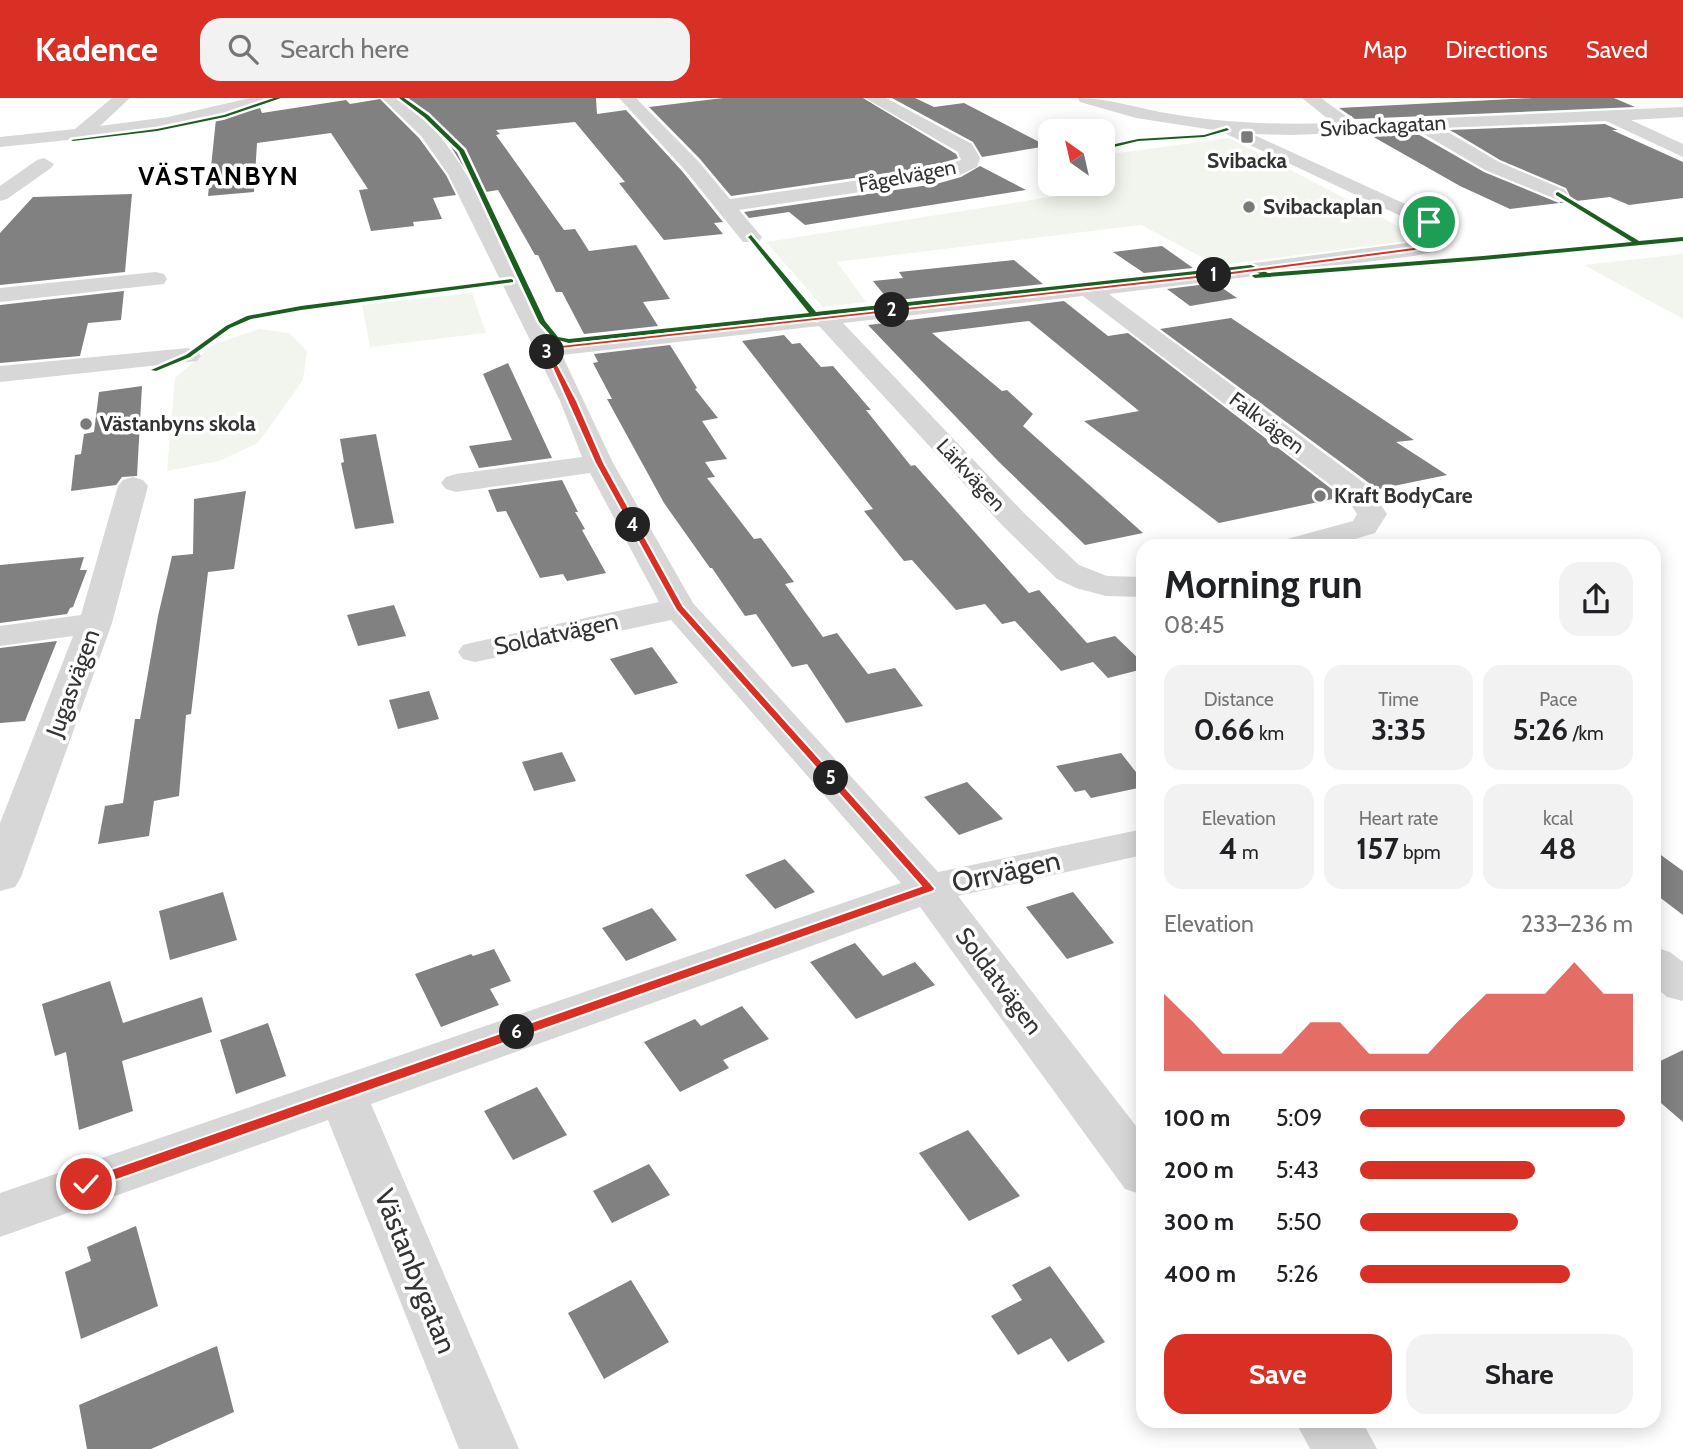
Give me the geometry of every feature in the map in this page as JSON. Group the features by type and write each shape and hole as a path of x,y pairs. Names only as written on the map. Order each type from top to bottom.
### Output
{"street":[{"path":"80,134 122,98"},
{"path":"0,142 191,120 268,98"},
{"name":"Soldatvägen","path":"390,98 420,122 440,145 458,174 573,401 599,463 679,608 929,888 1136,1165"},
{"path":"627,98 639,98"},
{"path":"627,98 691,165 751,237"},
{"name":"Fågelvägen","path":"724,206 936,175 970,163 971,158 965,148 873,98"},
{"name":"Svibackagatan","path":"1086,98 1140,114 1227,129 1351,128 1683,112"},
{"path":"1310,98 1351,128"},
{"path":"1535,103 1565,117"},
{"path":"1608,116 1683,151"},
{"path":"1420,124 1492,166 1559,194"},
{"path":"545,349 1088,289 1414,249 1430,246 1442,236 1429,222 1227,129"},
{"path":"0,195 44,164"},
{"path":"0,295 156,279"},
{"name":"Falkvägen","path":"1088,289 1357,491 1372,513 1364,527 1322,539"},
{"name":"Lärkvägen","path":"825,318 1013,519 1068,572 1106,586 1136,587"},
{"path":"0,374 188,356"},
{"path":"456,483 599,463"},
{"name":"Jugasvägen","path":"0,877 95,623 133,485"},
{"name":"Soldatvägen","path":"475,652 679,608"},
{"path":"0,636 95,623"},
{"name":"Orrvägen","path":"0,1215 929,888 1136,844"},
{"path":"1661,968 1683,985"},
{"name":"Västanbygatan","path":"342,1094 489,1449"},
{"path":"1330,1428 1347,1449"}],"shaded area":[{"path":"1229,138 1423,239 1235,263 1211,262 1141,225 837,262 866,302 823,307 766,242 1057,196 1115,196 1115,153"},
{"path":"1683,254 1683,319 1584,265"},
{"path":"472,293 486,333 370,347 362,305"},
{"path":"259,329 289,333 307,351 303,380 258,443 219,461 167,471 175,378 214,344"}],"building":[{"path":"405,98 596,98 597,114 626,110 682,171 723,222 714,223 723,234 664,240 619,183 625,182 575,122 496,130 500,134 496,135 564,230 575,229 589,251 636,245 670,299 643,302 658,326 584,334 562,292 556,292 538,255 535,255 498,190 480,193 448,142"},
{"path":"723,98 863,98 956,154 958,158 935,166 731,196 700,159 649,107"},
{"path":"892,98 915,98 934,107 964,103 1038,141 1038,148 982,157 973,142"},
{"path":"1533,98 1614,98 1635,107 1355,119 1339,108"},
{"path":"380,99 419,138 446,175 456,195 433,198 442,219 413,222 414,226 371,231 359,190 368,189 331,133 257,143 254,192 208,196 216,119 260,108 262,113 346,100 350,104"},
{"path":"1605,124 1618,130 1612,130 1683,162 1683,198 1629,205 1610,197 1510,209 1460,186 1370,135 1416,133 1484,172 1559,203 1570,196 1566,188 1500,160 1450,130"},
{"path":"980,166 1026,190 805,225 789,212 749,218 744,212 936,184 961,177"},
{"path":"132,194 125,272 0,285 0,233 33,197"},
{"path":"1162,246 1193,268 1144,273 1113,252"},
{"path":"1014,260 1043,284 889,301 873,281 903,278 899,272"},
{"path":"1215,283 1237,298 1190,306 1167,289"},
{"path":"124,291 121,320 88,323 80,356 0,363 0,305"},
{"path":"1064,301 1108,336 1128,333 1342,497 1219,523 1084,421 1139,411 1029,321 932,333 1002,391 1007,390 1033,414 1023,426 1143,533 1085,545 999,462 868,325"},
{"path":"1231,318 1414,440 1396,442 1447,475 1374,490 1369,483 1160,329"},
{"path":"784,335 792,344 800,343 821,367 833,366 871,410 866,410 911,466 915,465 1029,593 1039,590 1087,643 1115,636 1136,656 1136,671 1108,678 1093,662 1061,671 1015,621 1002,624 985,604 956,610 912,560 904,561 864,511 873,509 742,341"},
{"path":"670,345 697,388 695,389 718,418 702,421 727,459 705,462 715,477 707,478 754,539 761,538 794,582 785,584 823,637 837,633 868,674 895,668 923,706 846,723 807,664 792,667 756,614 745,616 664,503 607,399 612,399 593,363 598,362 594,354"},
{"path":"508,363 552,458 479,468 469,446 512,440 483,374"},
{"name":"Västanbyns skola","path":"142,386 137,476 122,477 116,485 71,491 75,455 81,454 84,434 94,432 99,392"},
{"path":"376,434 394,523 355,529 341,463 344,462 340,439"},
{"path":"562,480 585,529 582,530 606,573 567,581 563,574 540,578 506,511 497,512 488,490"},
{"path":"246,491 234,569 208,572 191,714 186,715 179,796 154,801 149,836 98,844 105,806 123,803 135,719 140,719 158,616 172,556 193,554 194,499"},
{"path":"84,557 80,570 87,570 73,607 67,614 0,623 0,565"},
{"path":"394,605 406,636 358,646 347,615"},
{"path":"57,641 25,721 0,723 0,648"},
{"path":"652,647 678,683 635,695 610,659"},
{"path":"429,691 439,719 398,729 389,700"},
{"path":"562,752 576,781 534,791 522,762"},
{"path":"1121,753 1136,772 1136,788 1091,798 1085,790 1075,792 1056,766"},
{"path":"967,782 1003,819 959,835 924,797"},
{"path":"1661,855 1683,871 1683,915 1661,898"},
{"path":"785,859 815,892 775,909 745,875"},
{"path":"223,892 237,940 170,960 159,911"},
{"path":"1073,892 1114,943 1067,959 1026,907"},
{"path":"652,908 677,940 626,961 602,928"},
{"path":"855,943 883,976 915,962 935,985 856,1019 810,962"},
{"path":"494,949 511,981 490,989 499,1005 441,1027 415,974 471,954 473,956"},
{"path":"110,981 123,1023 202,997 212,1032 122,1061 133,1111 79,1130 66,1052 55,1056 42,1004"},
{"path":"742,1006 769,1039 723,1060 729,1068 680,1092 644,1042 695,1019 701,1026"},
{"path":"268,1023 286,1076 236,1094 220,1040"},
{"path":"1683,1050 1683,1122 1661,1103 1661,1061"},
{"path":"537,1087 567,1135 513,1160 484,1111"},
{"path":"968,1130 1020,1196 969,1221 919,1153"},
{"path":"649,1164 670,1195 612,1223 593,1191"},
{"path":"136,1226 158,1306 81,1339 65,1272 91,1261 87,1247"},
{"path":"1050,1266 1105,1342 1068,1362 1051,1338 1018,1355 991,1316 1022,1300 1012,1285"},
{"path":"631,1280 669,1342 604,1379 568,1313"},
{"path":"217,1346 234,1412 151,1449 87,1449 79,1405"}],"cycle path":[{"path":"73,140 157,130 225,116 279,98"},
{"path":"401,98 426,116 461,150 542,322 556,338 569,341 1251,267 1267,275"},
{"path":"1115,146 1138,140 1204,136 1227,129"},
{"path":"1558,194 1638,243"},
{"path":"751,237 817,318"},
{"path":"1255,276 1683,239"},
{"path":"154,370 188,356 228,327 249,317 511,281"}],"place":[{"name":"Svibacka","path":"1247,137"},
{"name":"Svibackaplan","path":"1249,207"},
{"name":"Västanbyns skola","path":"86,424"},
{"name":"Kraft BodyCare","path":"1320,496"}],"district":[{"name":"VÄSTANBYN","path":"219,176"}],"route":[{"path":"86,1184 929,888 679,608 599,463 573,401 545,349 1224,274 1414,249 1430,246 1442,236 1429,222"}]}
